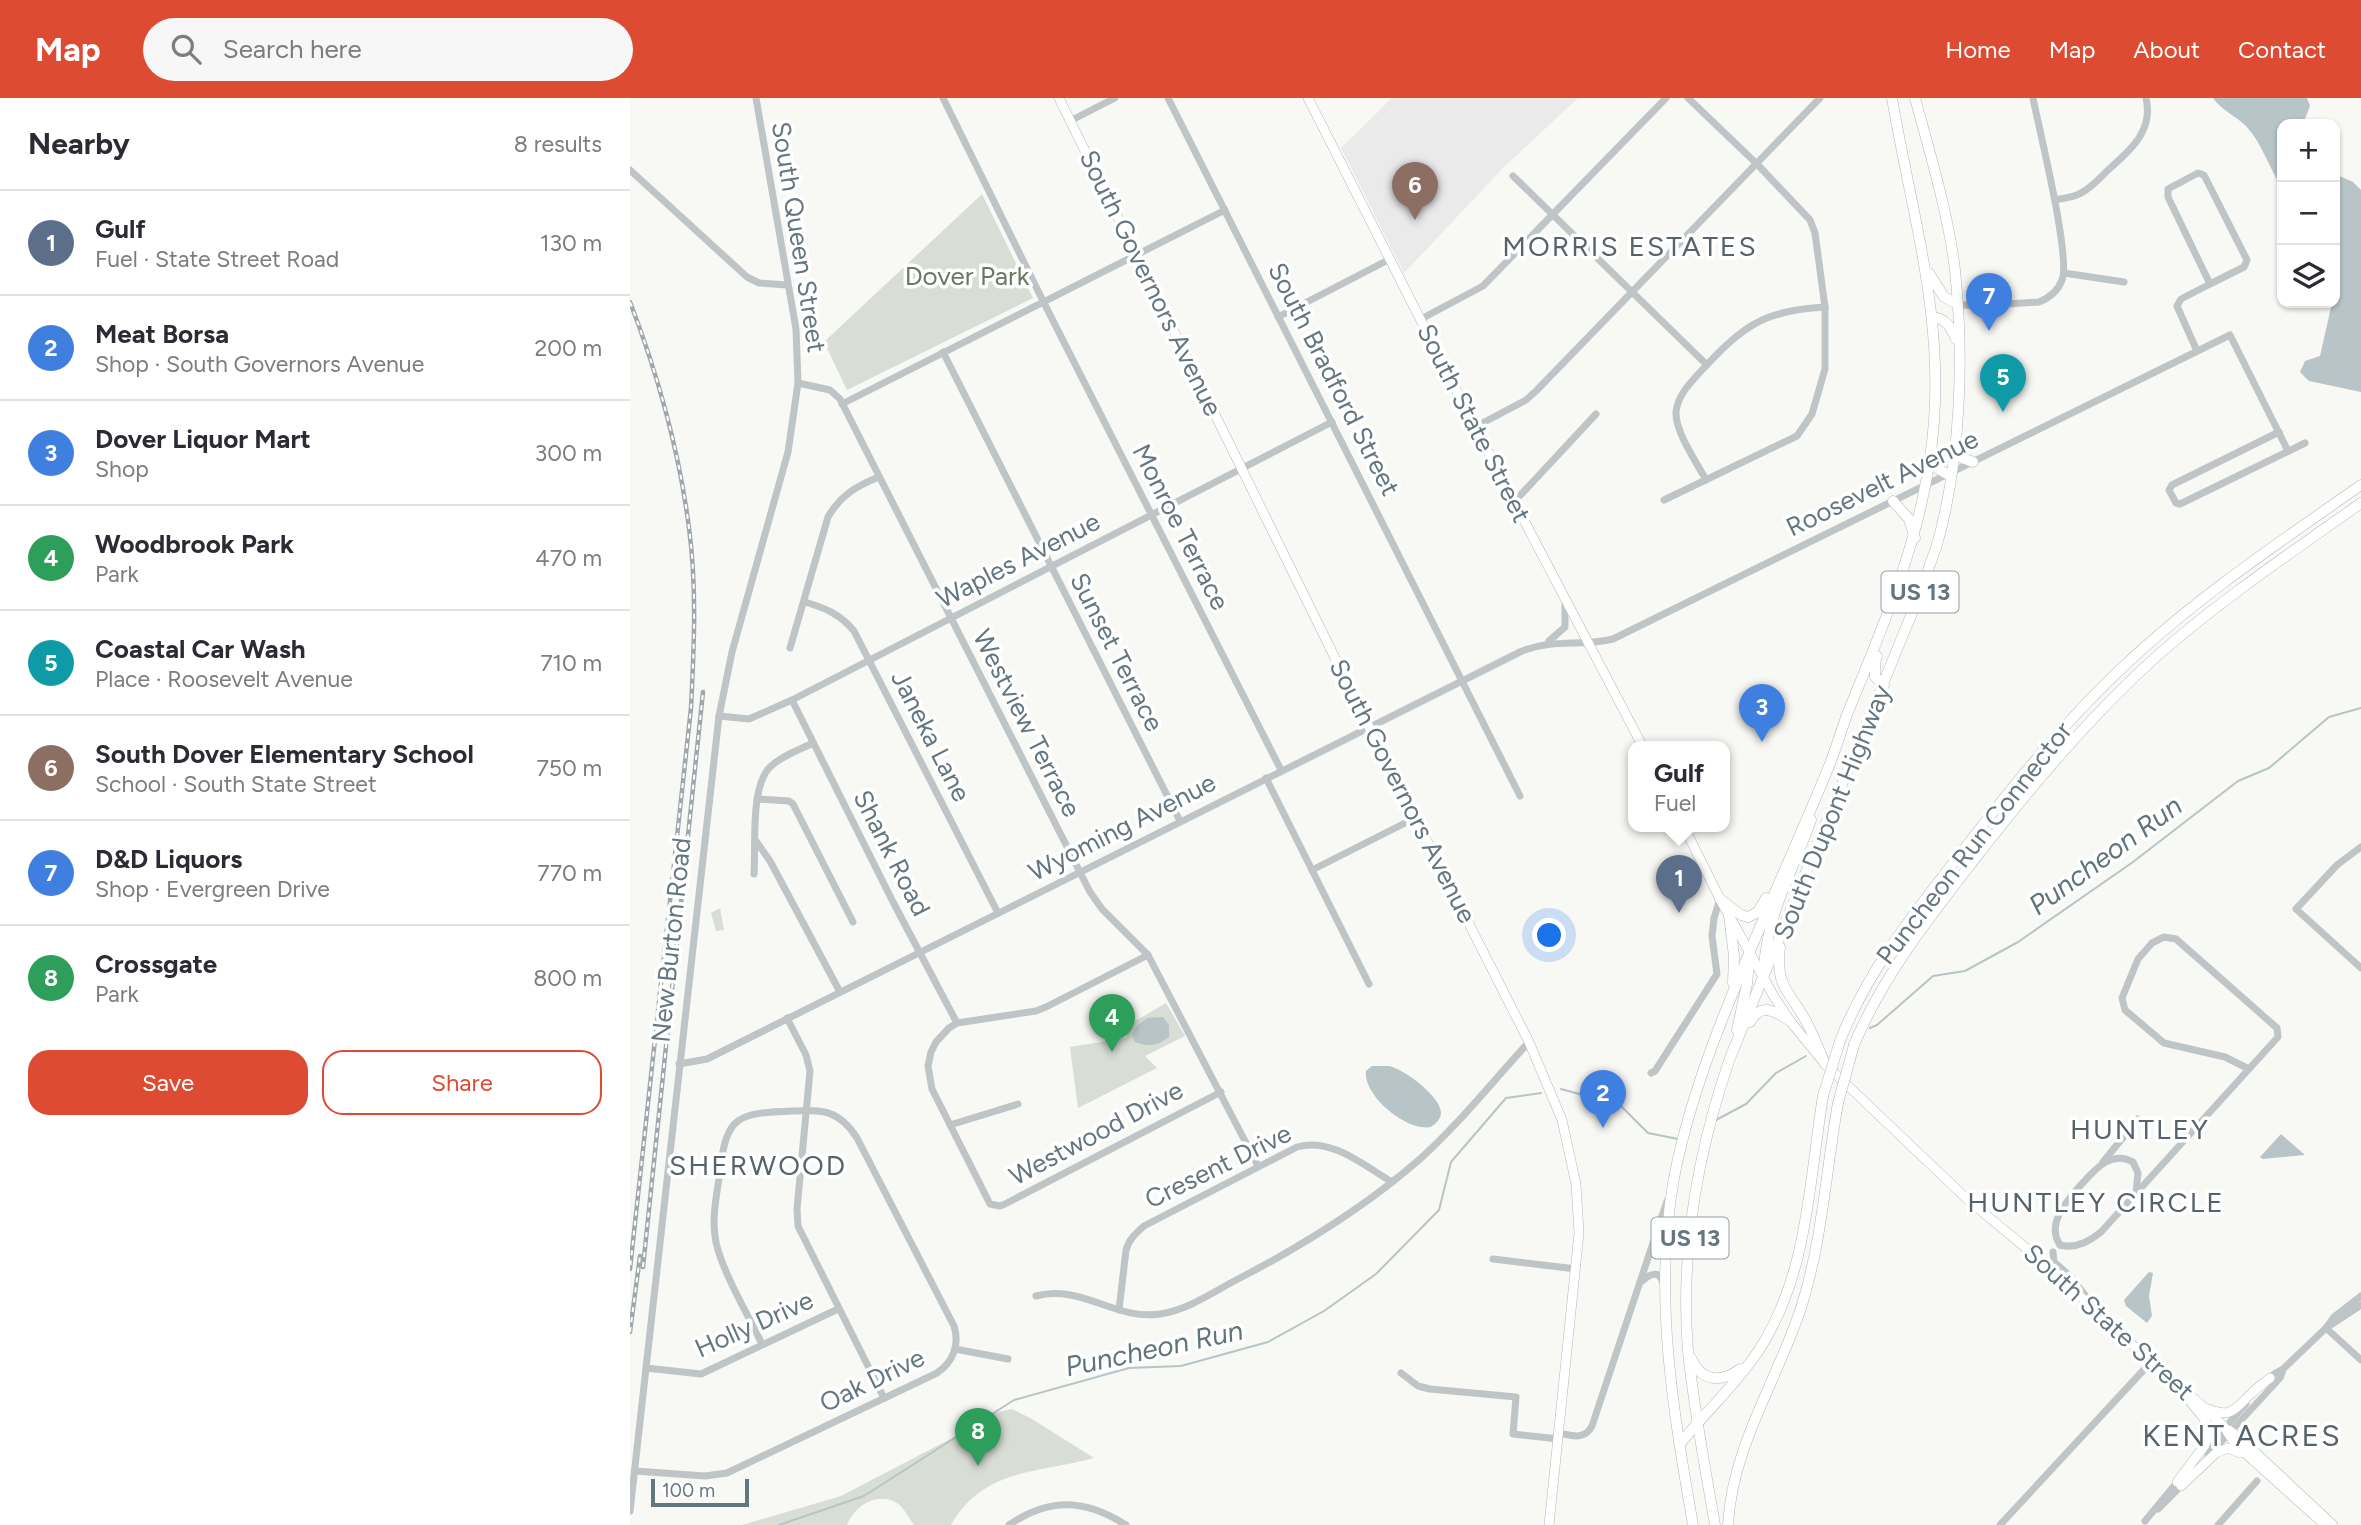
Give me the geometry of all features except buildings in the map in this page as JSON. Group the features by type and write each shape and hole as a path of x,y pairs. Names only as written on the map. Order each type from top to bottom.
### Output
{"highway":[{"name":"South Dupont Highway","path":"1693,1525 1671,1391 1664,1289 1666,1240 1674,1181 1690,1109 1731,997 1831,760 1899,586 1914,538 1931,454 1936,362 1933,317 1892,98"},
{"name":"South Dupont Highway","path":"1715,1525 1688,1350 1690,1230 1699,1168 1715,1103 1730,1058 1884,685 1937,542 1954,447 1959,346 1955,269 1943,206 1915,98"},
{"path":"1924,260 1937,288 1944,297 1957,304"},
{"path":"1933,317 1941,318 1947,323 1959,346"},
{"path":"1954,447 1960,457 1972,462"},
{"path":"1931,454 1938,469 1950,473"},
{"name":"Puncheon Run Connector","path":"1680,1444 1754,1357 1777,1317 1793,1279 1809,1196 1823,1096 1840,1041 1860,996 1901,930 2011,788 2073,717 2123,666 2245,567 2361,485"},
{"path":"1893,501 1909,519 1914,538"},
{"name":"Puncheon Run Connector","path":"1728,1525 1732,1489 1746,1441 1792,1333 1807,1288 1838,1103 1854,1045 1886,979 2032,786 2135,676 2206,614 2361,503"},
{"path":"1884,685 1875,677 1875,663 1895,611 1899,586"},
{"path":"1763,977 1768,933 1831,760"},
{"path":"1720,899 1741,915 1755,915 1791,851"},
{"path":"1729,915 1734,956 1731,997"},
{"path":"1783,930 1778,961 1781,983 1806,1022 1825,1064"},
{"path":"1730,1058 1747,984 1750,951"},
{"path":"1715,1103 1755,1015 1762,1009 1771,1009 1790,1021"},
{"path":"1688,1350 1695,1367 1711,1379 1731,1375 1754,1357"}],"main road":[{"name":"South Governors Avenue","path":"1059,98 1369,726 1529,1042 1547,1080 1569,1141 1576,1184 1579,1233 1549,1525"},
{"name":"South State Street","path":"1308,98 1475,427 1640,741"},
{"name":"South State Street","path":"1686,832 1763,977 1790,1021 1825,1064 1968,1200 2044,1263 2206,1409 2228,1431 2236,1445 2325,1525"},
{"path":"2206,1409 2222,1414 2235,1410 2270,1378"},
{"path":"2179,1385 2206,1421 2210,1432 2179,1484"},
{"name":"South State Street","path":"2228,1431 2241,1438 2333,1525"},
{"path":"2179,1484 2216,1453 2228,1448 2237,1450 2290,1494"}],"street":[{"name":"South Queen Street","path":"756,98 796,329 798,383"},
{"name":"Monroe Terrace","path":"943,98 1043,302 1281,771"},
{"path":"1070,121 1115,98"},
{"name":"South Bradford Street","path":"1168,98 1464,680 1520,796"},
{"path":"1421,319 1479,289 1667,98"},
{"path":"1664,500 1789,441 1804,428 1816,403 1825,369 1825,307 1815,233 1810,220 1757,164 1688,98"},
{"path":"1475,427 1530,397 1820,98"},
{"path":"1957,304 1974,306 2039,302 2056,290 2064,273 2054,200 2033,98"},
{"path":"2054,200 2081,194 2128,152 2143,134 2147,124 2146,98"},
{"path":"630,170 747,277 759,282 787,285"},
{"path":"2197,351 2177,306 2182,299 2244,267 2247,260 2204,176 2198,173 2168,189 2168,197 2210,284"},
{"path":"1513,176 1707,365"},
{"path":"798,383 830,390 842,404 1225,210"},
{"path":"1278,317 1390,259"},
{"path":"2064,273 2124,282"},
{"path":"1706,480 1680,431 1676,412 1681,396 1732,339 1755,322 1782,312 1825,307"},
{"name":"Roosevelt Avenue","path":"1588,642 1604,642 1620,636 2230,335 2279,432"},
{"name":"Sunset Terrace","path":"943,352 1180,821"},
{"name":"New Burton Road","path":"630,1511 719,716 732,652 788,452 798,383"},
{"name":"Westview Terrace","path":"842,404 1079,872 1102,909 1148,955 1258,1166"},
{"path":"1514,502 1597,414"},
{"name":"Waples Avenue","path":"719,716 749,719 792,701 1332,422"},
{"path":"2288,452 2279,432 2172,485 2169,490 2180,504 2288,452 2305,443"},
{"path":"790,648 828,517 845,494 879,477"},
{"path":"1547,643 1565,627 1565,597"},
{"name":"Janeka Lane","path":"805,602 830,610 846,622 870,661 998,913"},
{"name":"Wyoming Avenue","path":"679,1064 707,1059 1528,648 1547,643 1588,642"},
{"name":"Shank Road","path":"792,701 957,1023"},
{"path":"754,874 757,799 763,776 771,766 813,743"},
{"path":"1266,778 1369,984"},
{"path":"757,799 789,801 793,804 853,922"},
{"path":"1312,870 1417,817"},
{"path":"756,841 770,861 840,992"},
{"path":"2361,847 2337,865 2296,909 2361,968"},
{"path":"1651,1073 1655,1071 1717,974 1712,936 1720,899"},
{"path":"2060,1245 2082,1244 2095,1237 2162,1165 2249,1069 2278,1037 2277,1028 2176,939 2164,937 2152,943 2138,959 2122,998 2125,1010 2164,1043 2225,1057 2249,1069"},
{"path":"1018,1104 950,1125 932,1089 928,1066 936,1042 957,1023 1036,1011 1148,955"},
{"path":"787,1018 809,1063 810,1080 797,1217 807,1246 884,1398"},
{"path":"1036,1296 1067,1293 1119,1310 1147,1315 1183,1308 1289,1252 1392,1182 1432,1147 1529,1042"},
{"name":"Westwood Drive","path":"950,1125 990,1203 1000,1206 1221,1092"},
{"name":"Oak Drive","path":"635,1471 705,1476 722,1474 937,1373 950,1361 957,1340 954,1325 857,1138 850,1127 835,1114 807,1111 752,1113 731,1127 723,1143 715,1236 720,1256 762,1344"},
{"path":"2060,1245 2056,1238 2056,1226 2060,1211 2138,1119"},
{"name":"Cresent Drive","path":"1119,1310 1126,1250 1128,1242 1136,1233 1144,1226 1297,1147 1307,1144 1325,1145 1392,1182"},
{"path":"2102,1164 2122,1157 2149,1172 2162,1165"},
{"path":"2136,1166 2139,1178 2136,1193"},
{"path":"1401,1373 1418,1386 1430,1389 1516,1397 1513,1434 1578,1436 1588,1433 1674,1181"},
{"path":"2044,1263 2060,1245"},
{"path":"2053,1252 2054,1262 2070,1276 2099,1314"},
{"path":"1493,1259 1576,1269"},
{"path":"1641,1282 1657,1274 1662,1279 1664,1289"},
{"path":"2228,1431 2270,1378 2283,1369 2334,1317 2361,1296"},
{"path":"2326,1328 2339,1322 2361,1305"},
{"name":"Holly Drive","path":"646,1368 701,1374 838,1309"},
{"path":"2326,1328 2361,1360"},
{"path":"956,1349 1008,1359"},
{"path":"2000,1525 2151,1362"},
{"path":"2143,1523 2280,1378 2283,1369"},
{"path":"2218,1525 2257,1481"},
{"path":"1009,1525 1037,1509 1066,1504 1089,1507 1126,1525"}],"shaded area":[{"path":"1392,98 1578,98 1504,167 1404,273 1341,148"},
{"path":"2213,98 2307,98 2310,106 2305,119 2277,119 2277,179 2252,133"},
{"path":"2340,176 2353,182 2361,190 2361,392 2309,381 2300,372 2305,361 2320,356 2331,308 2340,308"},
{"path":"1163,1017 1169,1025 1169,1037 1153,1045 1135,1042 1132,1036 1136,1027 1147,1018"},
{"path":"1372,1066 1396,1068 1421,1085 1440,1107 1441,1114 1437,1122 1431,1127 1421,1127 1410,1124 1388,1110 1367,1081 1366,1071"},
{"path":"2281,1134 2305,1155 2263,1159 2260,1157"},
{"path":"2149,1272 2153,1273 2149,1296 2152,1316 2147,1323 2126,1306 2124,1300"}],"green space":[{"name":"Dover Park","path":"982,194 1033,298 847,390 824,342"},
{"path":"720,908 724,930 716,931 711,913"},
{"path":"1166,1003 1185,1036 1145,1056 1157,1068 1078,1108 1070,1047 1126,1038 1132,1023"},
{"path":"1012,1409 1094,1458 1033,1471 996,1483 964,1506 951,1525 914,1525 897,1503 882,1499 868,1502 861,1507 847,1525 742,1525 841,1496 956,1436 993,1413"}],"waterway":[{"name":"Puncheon Run","path":"1870,1028 1877,1025 1933,976 1965,971 2018,942 2133,862 2238,781 2269,768 2329,717 2361,708"},
{"name":"Puncheon Run","path":"1716,1120 1746,1104 1776,1073 1806,1056"},
{"name":"Puncheon Run","path":"1561,1089 1620,1105 1648,1133 1678,1139"},
{"name":"Puncheon Run","path":"779,1525 864,1496 1014,1400 1129,1368 1181,1366 1268,1342 1324,1311 1376,1274 1439,1210 1451,1162 1506,1098 1541,1093"}],"railway":[{"path":"630,302 650,357 680,470 692,550 694,618 691,708 630,1269"},
{"path":"643,1267 703,692"},
{"path":"630,1332 640,1256"}],"place":[{"name":"South Dover Elementary School","path":"1415,220"},
{"name":"D&D Liquors","path":"1989,331"},
{"name":"Coastal Car Wash","path":"2003,412"},
{"name":"Dover Liquor Mart","path":"1762,742"},
{"name":"Gulf","path":"1679,913"},
{"name":"Woodbrook Park","path":"1112,1052"},
{"name":"Meat Borsa","path":"1603,1128"},
{"name":"Crossgate","path":"978,1466"}],"district":[{"name":"MORRIS ESTATES","path":"1630,246"},
{"name":"HUNTLEY","path":"2140,1129"},
{"name":"SHERWOOD","path":"758,1165"},
{"name":"HUNTLEY CIRCLE","path":"2096,1202"},
{"name":"KENT ACRES","path":"2242,1436"}]}
